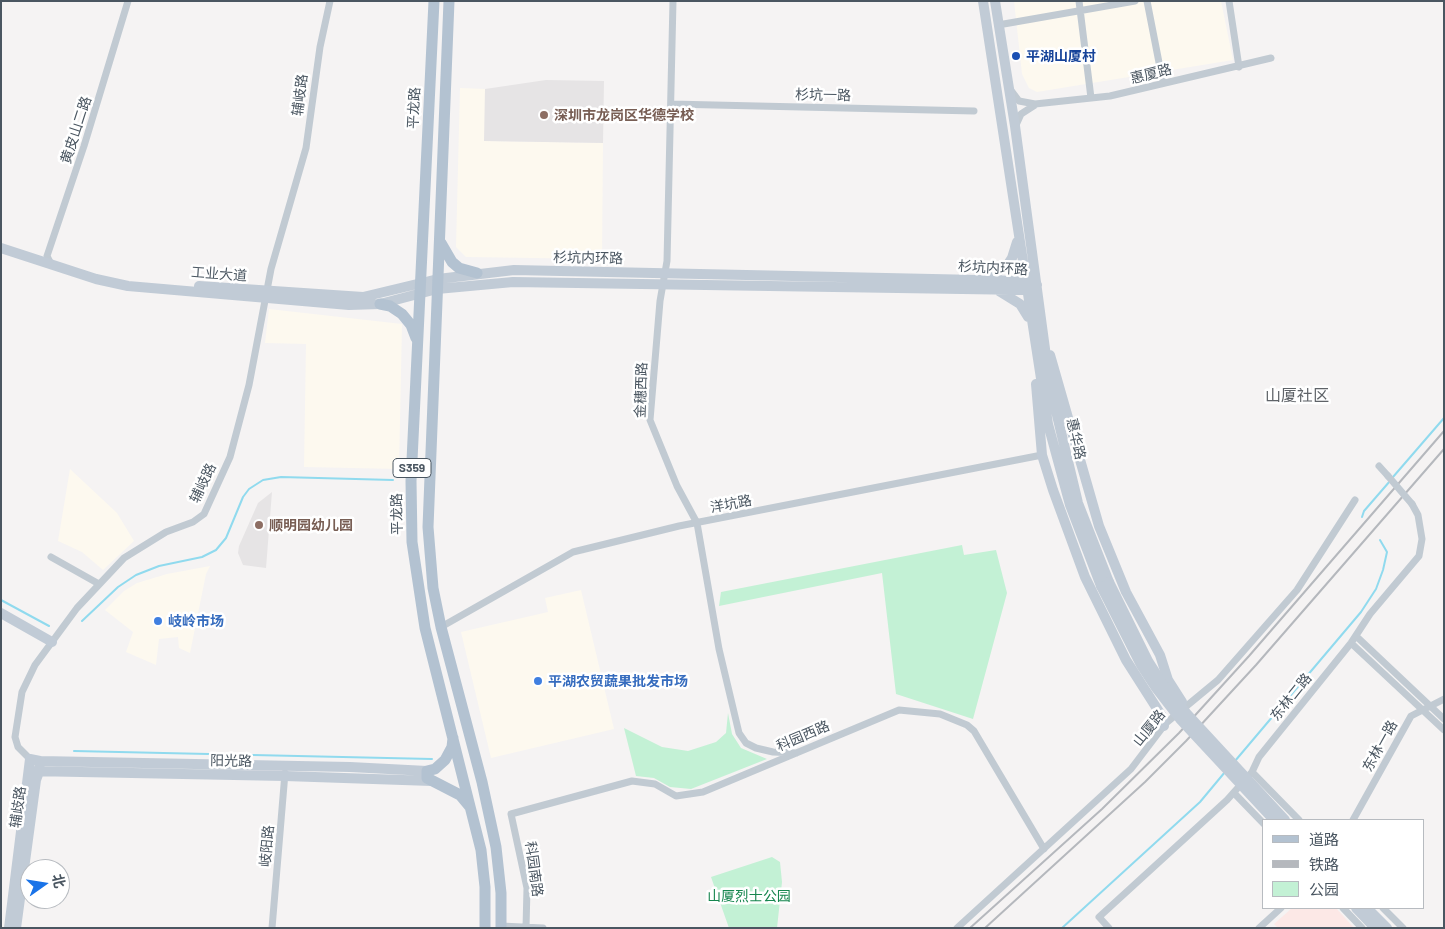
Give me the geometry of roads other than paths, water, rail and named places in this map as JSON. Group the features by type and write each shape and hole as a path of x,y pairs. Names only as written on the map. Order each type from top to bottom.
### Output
{"main road":[{"name":"平龙路","path":"434,1 411,481 412,542 425,628 473,813 484,868 485,928"},
{"name":"S359","path":"449,1 428,527 433,588 441,626 482,782 494,840 501,886 502,927"},
{"path":"440,234 442,246 452,262 467,272 477,273"},
{"path":"380,304 396,309 407,319 414,333 417,349"},
{"path":"453,732 452,747 445,760 429,776 460,795 473,813"}],"street":[{"name":"黄皮山二路","path":"49,260 128,1"},
{"name":"辅岐路","path":"35,760 16,743 20,702 30,674 77,608 129,554 166,532 193,522 207,508 230,457 249,384 275,252 306,148 320,46 330,1"},
{"name":"金穗西路","path":"673,1 665,272 660,301 650,420 677,486 698,523 719,649 739,733 746,742 756,748 772,752 796,753"},
{"name":"惠华路","path":"983,1 1032,324 1039,340"},
{"name":"惠华路","path":"995,1 1016,126 1037,285 1039,340 1048,424 1057,461 1084,547 1162,683 1187,714 1284,819"},
{"path":"1079,1 1091,98"},
{"path":"998,25 1135,1"},
{"path":"1147,1 1163,83"},
{"path":"1228,1 1239,67"},
{"name":"惠厦路","path":"1035,104 1122,94 1271,58"},
{"path":"1009,87 1019,100 1035,104"},
{"name":"杉坑一路","path":"671,104 974,111"},
{"path":"1016,126 1021,114 1035,104"},
{"path":"979,280 998,273 1006,267 1016,248 1018,236"},
{"name":"工业大道","path":"1,241 49,260 128,286 266,295 363,297 420,289"},
{"name":"工业大道","path":"1,248 49,260"},
{"name":"杉坑内环路","path":"437,284 477,273 514,270 979,280 1037,285"},
{"name":"杉坑内环路","path":"437,284 513,282 994,290 1026,285"},
{"name":"工业大道","path":"266,295 349,305 380,304 437,284"},
{"path":"994,290 1020,304 1032,324"},
{"path":"1039,340 1037,412 1042,454 1052,490 1085,577 1126,660 1163,718 1164,726"},
{"path":"1039,340 1058,380 1099,526 1126,592 1160,655 1168,680 1184,707"},
{"name":"洋坑路","path":"441,626 574,552 623,538 1042,454"},
{"name":"东林二路","path":"1109,928 1099,917 1234,793 1252,772 1259,757 1351,643 1370,614 1419,556 1422,539 1418,515 1412,504 1379,466"},
{"name":"山厦路","path":"957,928 1131,769 1164,726 1218,680 1297,590 1355,500"},
{"path":"51,557 100,584"},
{"name":"惠华路","path":"1105,584 1141,665 1156,688 1180,719 1273,819"},
{"path":"1,613 52,642"},
{"path":"1356,636 1444,719"},
{"path":"1351,643 1444,730"},
{"name":"东林一路","path":"1354,819 1411,716 1444,699"},
{"name":"科园西路","path":"511,814 632,781 655,784 676,796 688,796 704,792 900,710 940,714 974,731 1044,849"},
{"name":"阳光路","path":"35,760 429,776"},
{"name":"辅歧路","path":"16,928 36,780 35,760"},
{"name":"阳光路","path":"35,772 285,771"},
{"name":"岐阳路","path":"272,928 285,771"},
{"path":"9,928 35,772"},
{"path":"1252,772 1298,819"},
{"path":"1234,793 1262,822"},
{"name":"科园南路","path":"511,814 527,888 526,928"},
{"path":"1259,928 1280,909"},
{"path":"1344,909 1362,928"},
{"path":"1357,909 1375,928"},
{"path":"1368,909 1386,928"},
{"path":"1384,909 1403,928"},
{"path":"502,927 543,928"}],"waterway":[{"path":"1393,477 1444,418"},
{"path":"82,621 118,587 136,575 159,566 202,557 216,550 226,538 243,497 249,489 263,480 281,477 393,480"},
{"path":"1362,517 1364,511 1390,481"},
{"path":"1235,761 1361,612 1376,589 1383,570 1387,552 1380,540"},
{"path":"1,600 49,626"},
{"path":"74,751 432,759"},
{"path":"1062,928 1200,802 1225,772"}],"railway":[{"path":"970,928 1102,809 1179,733 1249,656 1444,431"},
{"path":"985,928 1145,782 1186,741 1256,665 1444,449"}],"place":[{"name":"平湖山厦村","path":"1016,56"},
{"name":"深圳市龙岗区华德学校","path":"544,115"},
{"name":"顺明园幼儿园","path":"259,525"},
{"name":"岐岭市场","path":"158,621"},
{"name":"平湖农贸蔬果批发市场","path":"538,681"}],"district":[{"name":"山厦社区","path":"1297,396"}],"park label":[{"name":"山厦烈士公园","path":"749,896"}]}
